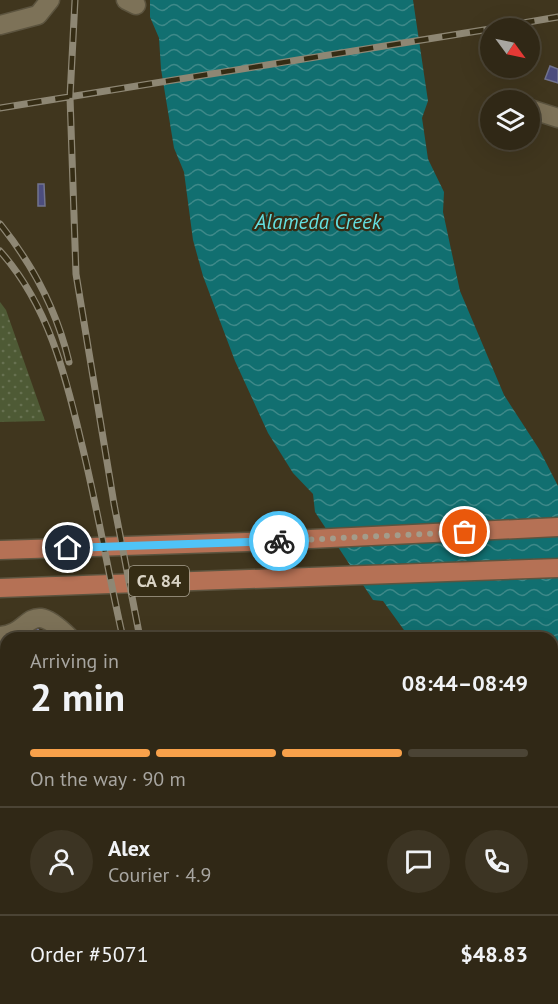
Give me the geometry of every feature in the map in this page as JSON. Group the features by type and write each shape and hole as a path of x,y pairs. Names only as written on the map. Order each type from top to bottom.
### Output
{"main road":[{"name":"CA 84","path":"0,550 558,527"},
{"name":"CA 84","path":"0,588 558,568"}],"street":[{"path":"0,25 38,15 50,0"},
{"path":"540,112 558,118"},
{"path":"14,632 27,621 36,618 47,620 64,632"}],"green space":[{"path":"0,302 6,310 45,421 0,422"}],"water":[{"name":"Alameda Creek","path":"150,0 413,0 428,101 422,118 428,159 444,192 443,212 460,291 504,395 539,449 558,486 558,632 405,632 383,601 373,600 315,512 313,494 293,473 268,433 235,361 203,276 193,240 184,172 174,148 161,69 159,38 150,17"}],"building":[{"path":"550,66 558,69 558,83 545,79"},
{"path":"38,184 44,184 45,206 38,206"},
{"path":"32,623 40,632 22,632"}],"railway":[{"path":"75,0 70,97 76,274 114,504 139,632"},
{"path":"540,20 558,17"},
{"path":"0,108 480,31"},
{"path":"0,224 23,256 42,289 58,325 69,362"},
{"path":"0,251 31,294 43,317 61,365 87,465 122,632"}],"way so far":[{"path":"279,541 465,532"}],"route":[{"path":"68,548 279,541"}]}
